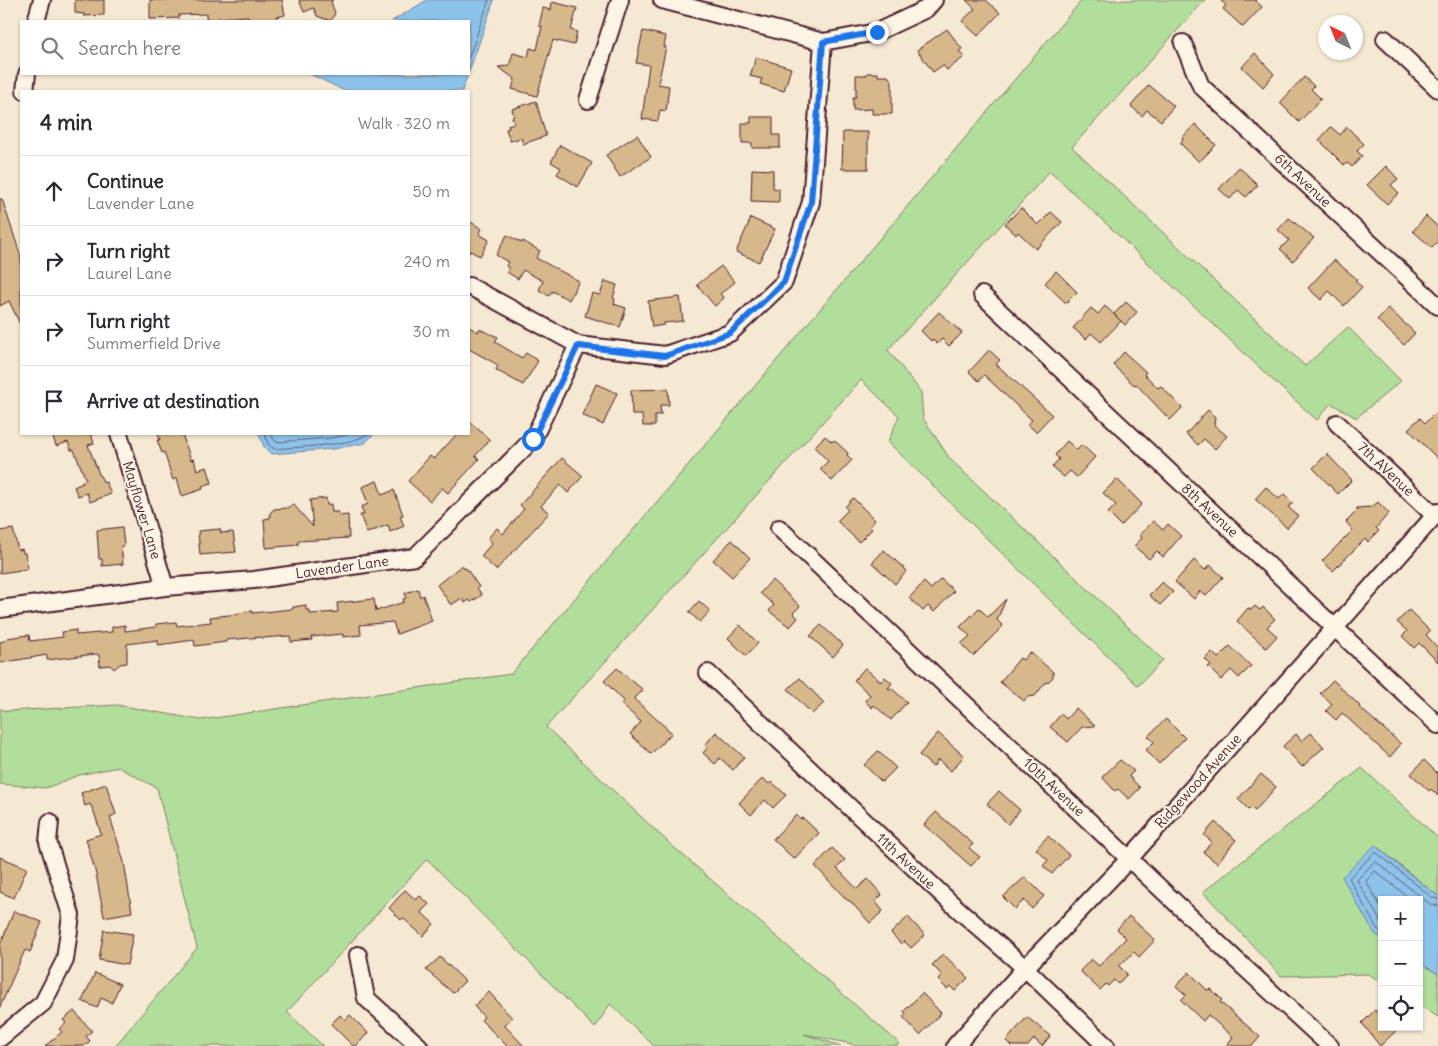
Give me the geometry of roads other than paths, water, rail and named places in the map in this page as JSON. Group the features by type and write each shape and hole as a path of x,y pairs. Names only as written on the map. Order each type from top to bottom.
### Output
{"street":[{"path":"36,20 42,0"},
{"path":"588,100 620,0"},
{"path":"662,0 823,42 877,32 926,9 934,0"},
{"path":"1385,39 1438,89"},
{"path":"470,287 578,346 665,356 730,333 784,282 811,202 823,42"},
{"name":"6th Avenue","path":"1183,43 1201,86 1438,306"},
{"path":"26,75 26,90"},
{"name":"8th Avenue","path":"982,295 1438,725"},
{"name":"Lavender Lane","path":"0,609 164,587 254,580 415,557 533,439 578,346"},
{"name":"7th AVenue","path":"1337,422 1436,514"},
{"name":"Mayflower Lane","path":"119,435 164,587"},
{"name":"Ridgewood Avenue","path":"955,1046 1025,968 1130,858 1436,514"},
{"name":"10th Avenue","path":"779,528 1233,957 1330,1046"},
{"name":"11th Avenue","path":"708,673 951,903 1025,968 1106,1046"},
{"path":"0,1038 43,1003 65,960 71,915 48,842 50,822"},
{"path":"358,955 366,998 419,1046"}],"water":[{"path":"427,0 494,0 470,69 470,20 394,20"},
{"path":"312,75 468,75 462,90 343,90"},
{"path":"259,435 373,435 365,443 333,449 271,454 264,447"},
{"path":"1375,845 1438,896 1438,974 1423,965 1423,896 1378,896 1378,936 1374,933 1342,877"}]}
